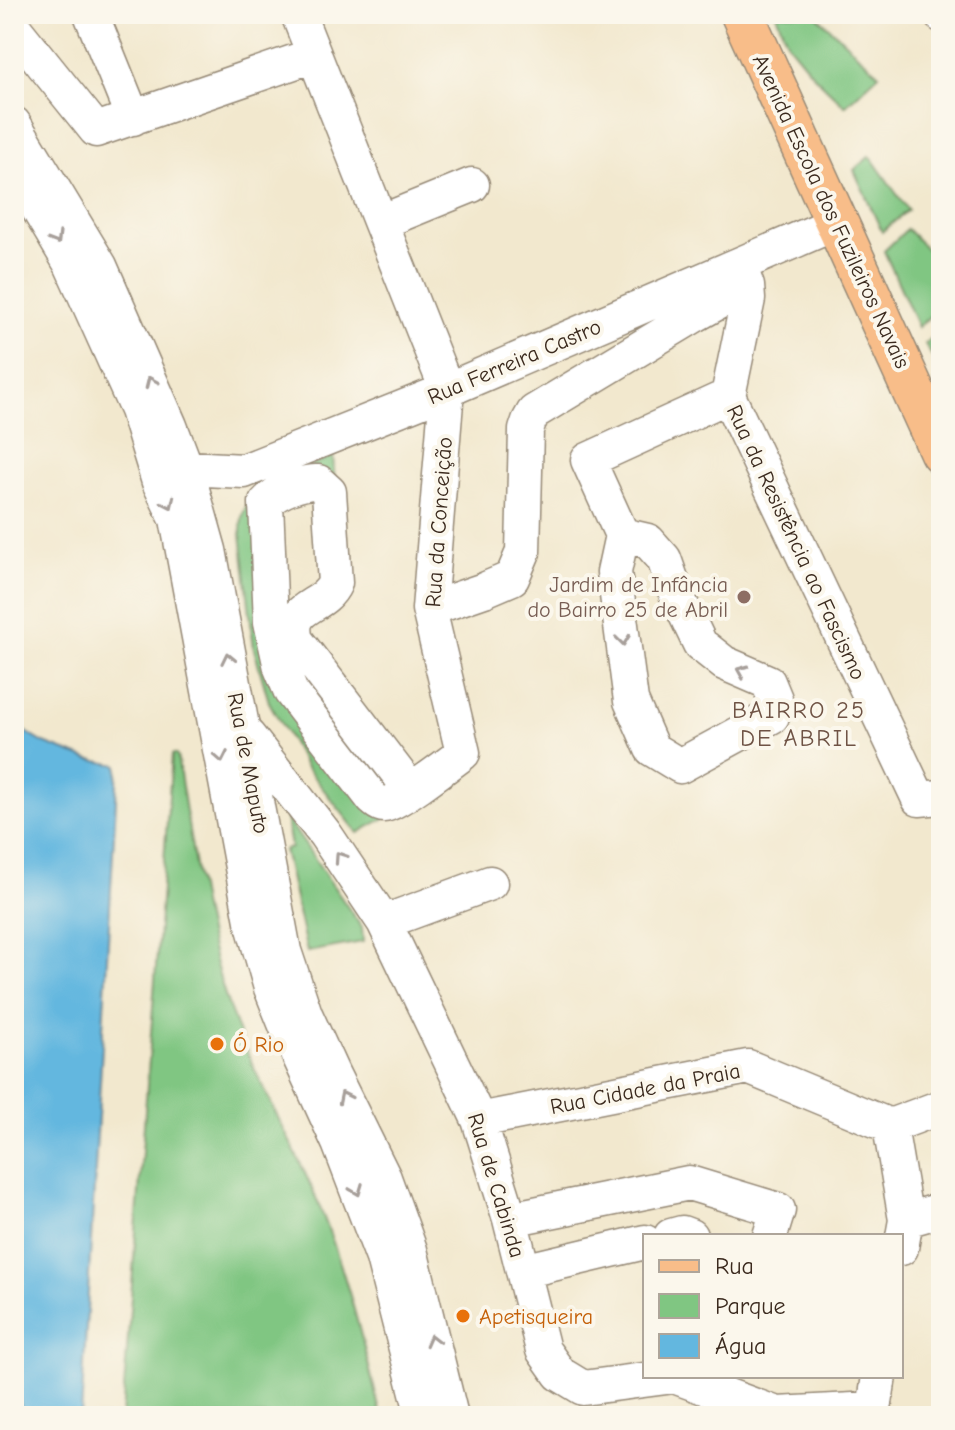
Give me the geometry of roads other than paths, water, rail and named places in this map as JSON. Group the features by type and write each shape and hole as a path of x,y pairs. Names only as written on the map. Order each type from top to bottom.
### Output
{"main road":[{"name":"Avenida Escola dos Fuzileiros Navais","path":"742,14 941,452"}],"street":[{"path":"91,14 133,118"},
{"path":"298,14 447,390"},
{"path":"14,28 96,130 314,55"},
{"name":"Rua de Maputo","path":"14,124 100,266 186,468 209,550 284,951 305,1014 384,1178 410,1250 451,1416"},
{"name":"Rua de Maputo","path":"14,173 71,264 137,410 159,482 177,519 255,935 271,988 339,1143 383,1258 423,1416"},
{"path":"381,222 472,185"},
{"name":"Rua Ferreira Castro","path":"186,468 244,471 743,276 836,223"},
{"path":"429,609 512,578 523,552 526,430 534,412 695,315 743,276 748,299 728,396 588,460 622,535 614,572 631,701 652,749 680,766 772,716 775,699 768,682 724,663 700,644 677,596 664,559 648,541 622,535"},
{"name":"Rua da Conceição","path":"400,797 463,753 429,609 447,390"},
{"name":"Rua da Resistência ao Fascismo","path":"728,396 919,799 941,797"},
{"path":"137,410 148,425 162,456 186,468"},
{"path":"309,481 318,482 329,492 335,583 327,595 296,617 293,624 296,640 400,797 379,804 373,799 291,692 274,641 266,503 272,497 309,481"},
{"name":"Rua de Cabinda","path":"243,729 325,834 384,922 479,1120 510,1219 543,1350 560,1374 583,1388 659,1378"},
{"path":"384,922 490,883"},
{"name":"Rua Cidade da Praia","path":"479,1120 748,1067 890,1126"},
{"path":"941,1107 890,1126 903,1234 941,1210"},
{"path":"510,1219 689,1183 778,1210 771,1234"},
{"path":"523,1271 643,1242"},
{"name":"Rua de Cabinda","path":"679,1378 777,1414 875,1400"}],"water":[{"path":"14,725 44,743 86,759 118,765 81,1416 23,1416 14,1375"}],"place":[{"name":"Jardim de Infância do Bairro 25 de Abril","path":"744,597"},
{"name":"Ó Rio","path":"217,1044"},
{"name":"Apetisqueira","path":"463,1316"}],"district":[{"name":"BAIRRO 25 DE ABRIL","path":"799,724"}]}
